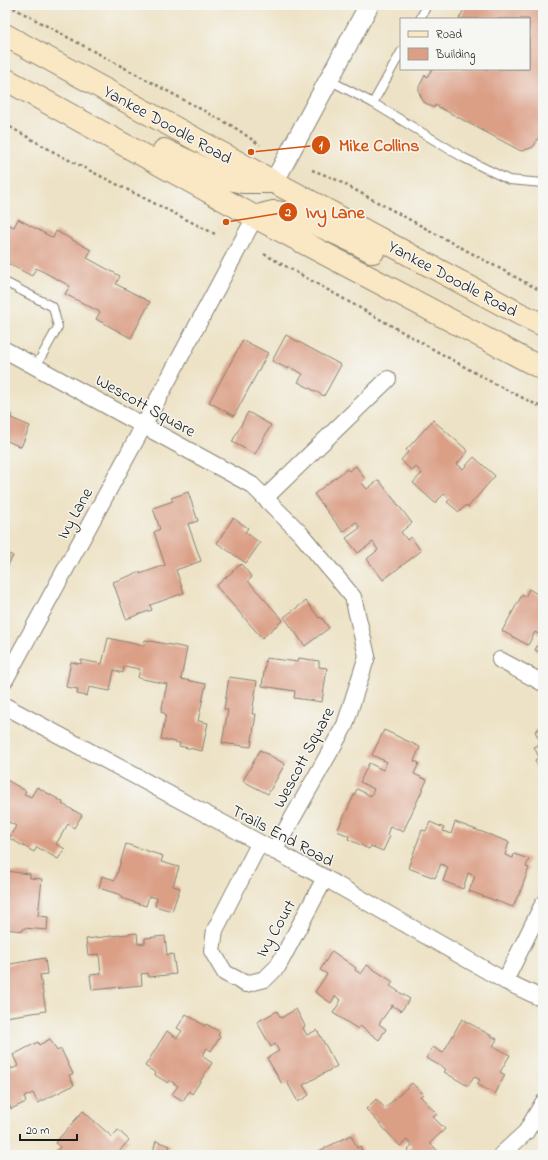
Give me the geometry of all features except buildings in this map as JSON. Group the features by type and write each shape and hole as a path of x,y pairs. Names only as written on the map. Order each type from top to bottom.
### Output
{"main road":[{"name":"Yankee Doodle Road","path":"5,34 274,182 543,325"},
{"path":"5,65 71,99 180,159 224,178 243,182 274,182"},
{"path":"5,79 255,217 543,369"},
{"path":"255,217 274,212 294,216 350,240 440,285 520,314"}],"street":[{"path":"274,182 369,5"},
{"name":"Ivy Lane","path":"5,680 255,217"},
{"name":"Wescott Square","path":"5,350 144,425 252,486 300,533 353,597 367,656 345,725 274,851"},
{"path":"265,498 388,379"},
{"path":"500,660 543,683"},
{"name":"Trails End Road","path":"5,706 259,844 325,878 505,981 543,999"},
{"name":"Ivy Court","path":"259,844 215,930 212,951 226,973 246,984 265,979 278,966 325,878"},
{"path":"505,981 543,904"},
{"path":"501,1155 526,1132 543,1103"}],"lane":[{"path":"420,18 427,5"},
{"path":"373,103 400,54"},
{"path":"329,80 373,103 464,158 509,180 543,182"},
{"path":"5,282 53,307 58,327 36,366"}],"path":[{"path":"8,5 234,127 260,145"},
{"path":"5,124 59,155 215,234"},
{"path":"312,170 333,178 543,292"},
{"path":"264,254 495,384 543,408"}],"place":[{"name":"Mike Collins","path":"251,152"},
{"name":"Ivy Lane","path":"226,222"}]}
